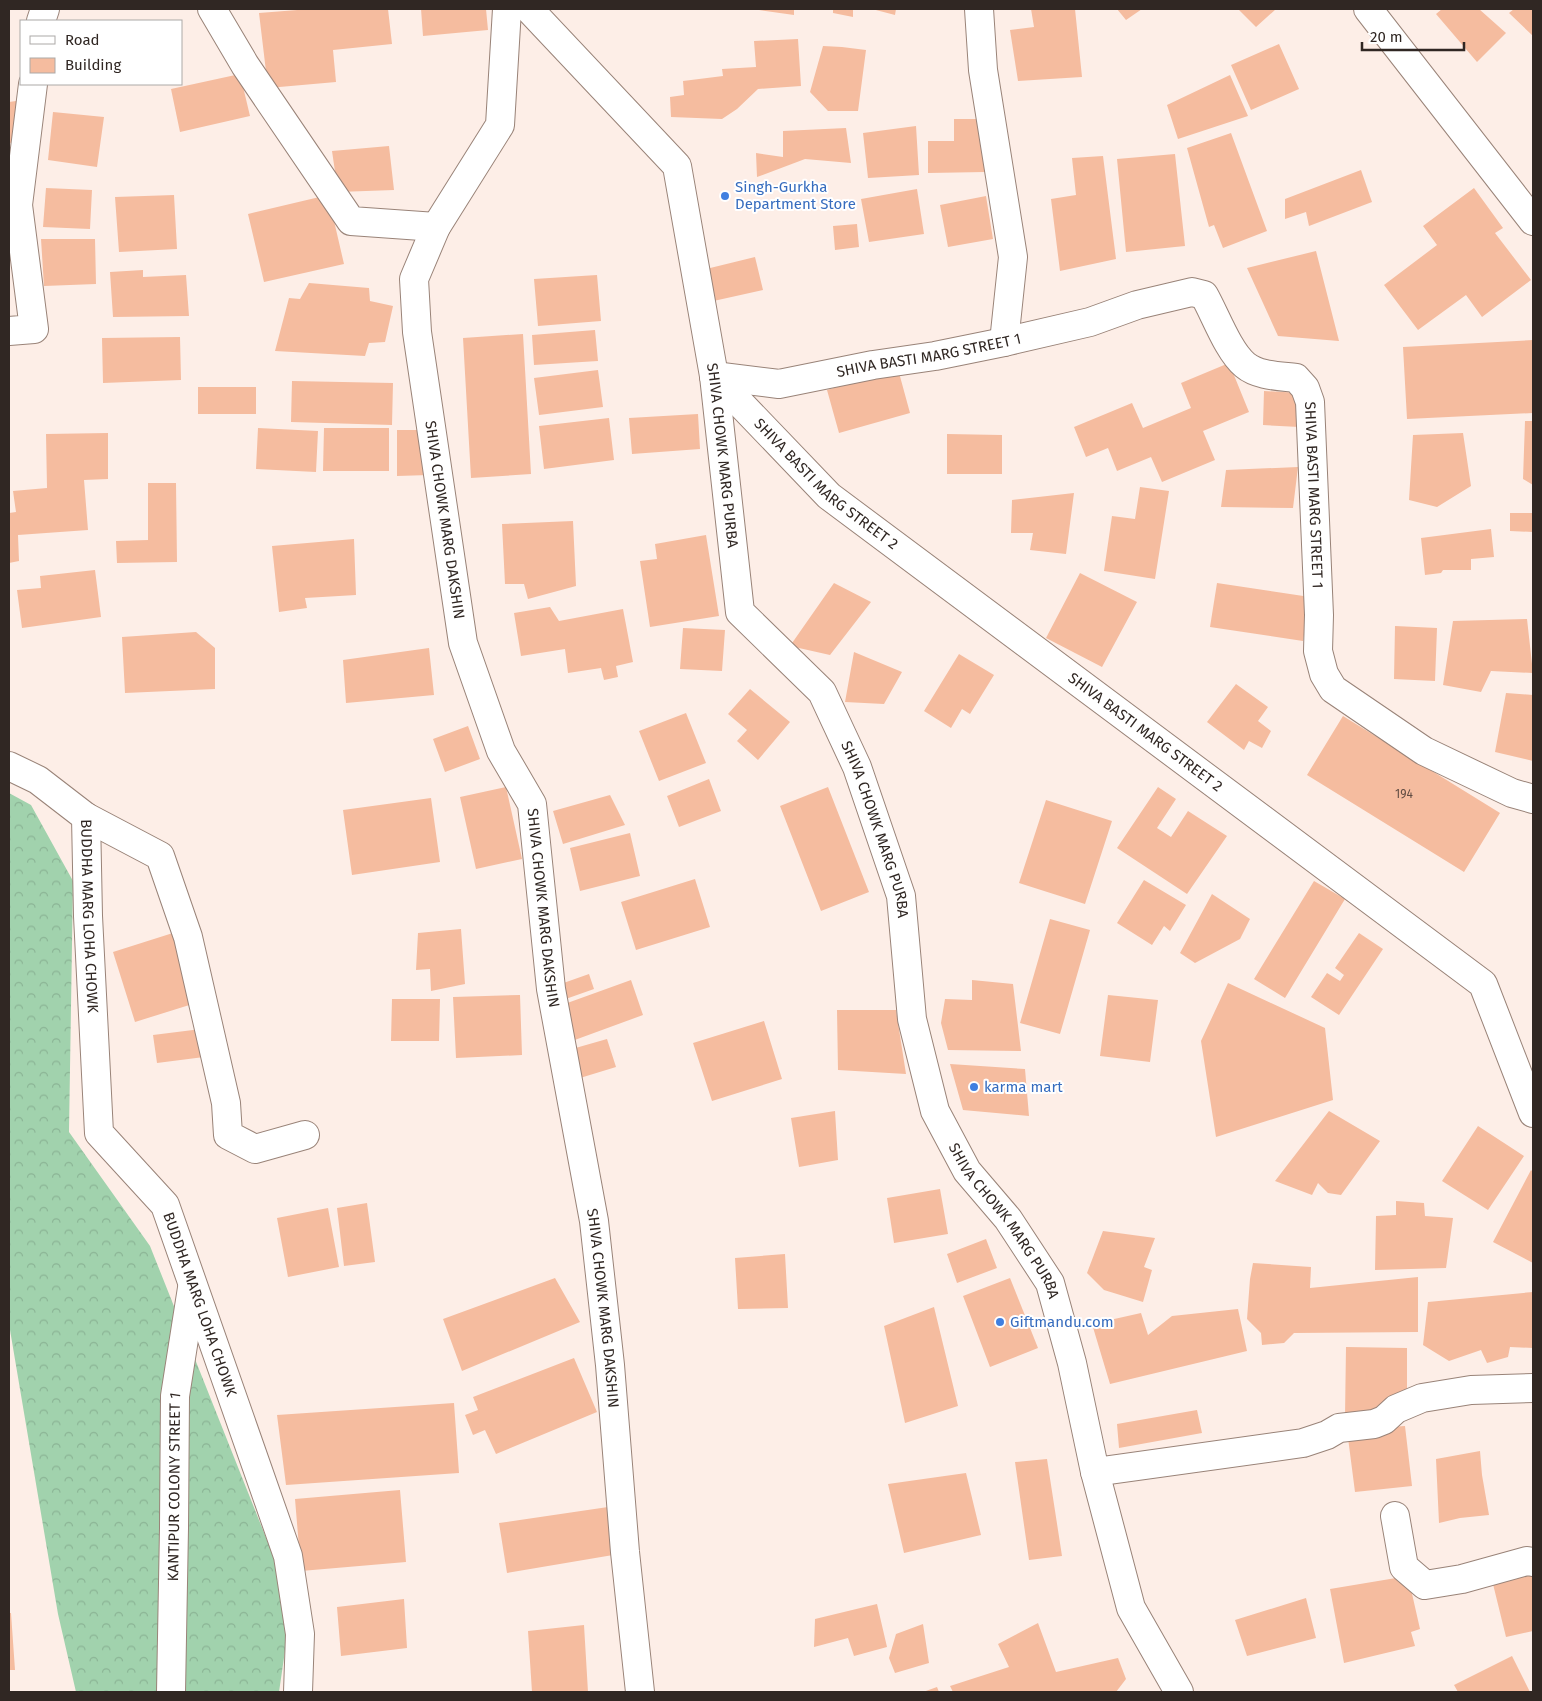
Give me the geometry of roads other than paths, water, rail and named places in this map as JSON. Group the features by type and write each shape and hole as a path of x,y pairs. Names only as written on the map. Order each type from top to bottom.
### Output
{"street":[{"path":"212,9 245,65 352,221 436,227"},
{"name":"SHIVA CHOWK MARG DAKSHIN","path":"507,9 500,125 436,227 414,279 417,332 463,644 501,751 532,804 551,989 594,1221 610,1364 625,1552 640,1692"},
{"name":"SHIVA CHOWK MARG PURBA","path":"529,9 677,166 714,376 740,612 822,692 857,767 901,896 912,1018 935,1111 967,1171 1008,1219 1050,1283 1072,1364 1095,1472 1131,1608 1179,1692"},
{"path":"979,9 983,70 1013,257 1004,342"},
{"path":"1368,9 1533,220"},
{"path":"9,331 34,329 18,205 33,85"},
{"name":"SHIVA BASTI MARG STREET 1","path":"714,376 779,384 1004,342 1090,322 1137,305 1192,292 1204,295 1232,349 1245,365 1266,374 1296,378 1305,388 1310,402 1319,615 1318,651 1324,674 1333,689 1424,751 1512,792 1533,798"},
{"name":"SHIVA BASTI MARG STREET 2","path":"714,376 829,496 1483,984 1533,1113"},
{"name":"BUDDHA MARG LOHA CHOWK","path":"9,766 38,780 86,817 88,916 99,1133 165,1205 288,1556 300,1634 298,1692"},
{"path":"86,817 160,856 188,937 226,1103 228,1135 255,1149 305,1135"},
{"name":"KANTIPUR COLONY STREET 1","path":"171,1692 175,1396 193,1284"},
{"path":"1095,1472 1304,1443 1327,1435 1339,1428 1374,1424 1384,1420 1396,1409 1422,1398 1471,1390 1533,1388"},
{"path":"1396,1516 1404,1567 1425,1585 1462,1579 1533,1562"}],"place":[{"name":"Singh-Gurkha Department Store","path":"725,196"},
{"name":"karma mart","path":"974,1087"},
{"name":"Giftmandu.com","path":"1000,1322"}]}
